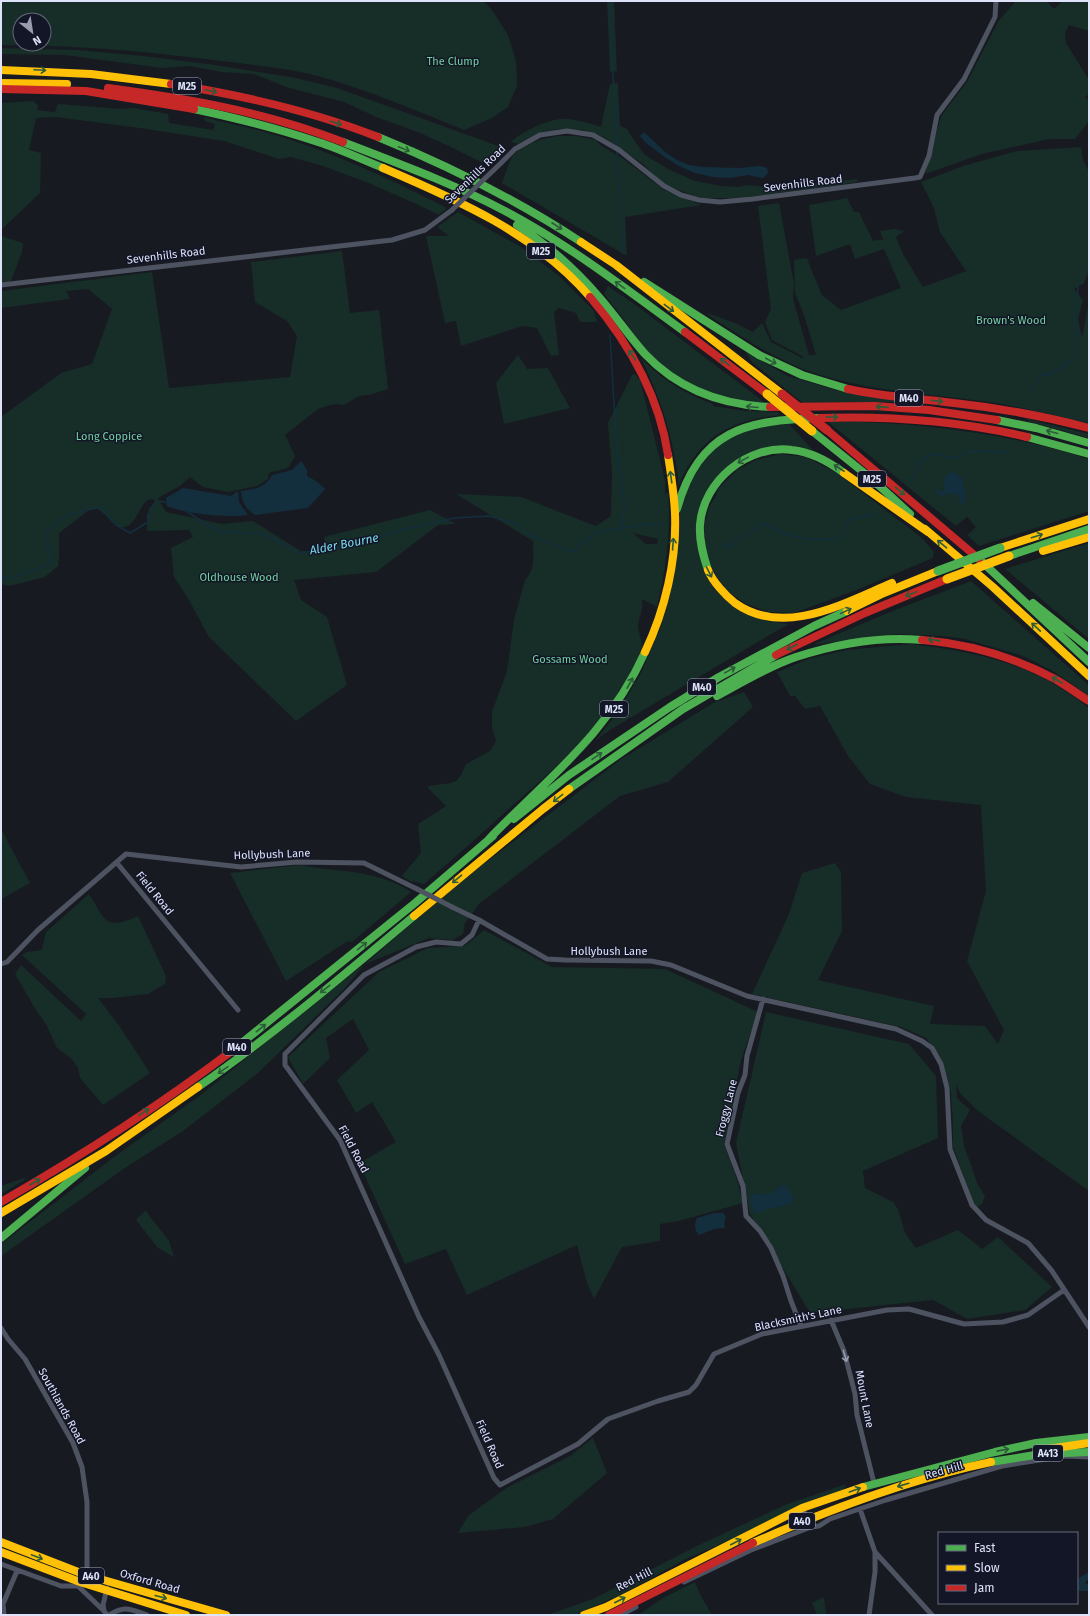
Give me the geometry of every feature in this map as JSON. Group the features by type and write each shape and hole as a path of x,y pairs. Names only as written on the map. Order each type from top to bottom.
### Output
{"main road":[{"name":"M25","path":"1,70 95,74 186,85 271,104 334,122 421,156 494,190 546,219 617,266 642,287 782,394 975,554 1089,662"},
{"name":"M25","path":"1,83 85,85 150,93 268,117 307,128 350,143 441,181 503,210 574,252 663,315 767,394 873,480 928,532 982,577 1089,676"},
{"name":"M25","path":"39,83 136,95 184,104 266,123 326,141 370,156 437,185 509,223 543,244"},
{"name":"M25","path":"1,89 77,90 124,96 191,107 261,124 321,142 440,193 512,231 547,256 582,288 614,329 638,364 651,392 662,426 667,451 675,516"},
{"name":"M25","path":"441,181 521,227 543,244 588,286 648,358 676,380 710,398 734,404 757,407 873,406 947,412 1008,422 1089,443"},
{"name":"M40","path":"617,266 759,355 778,365 805,376 846,388 878,395 1002,409 1089,428"},
{"name":"M25","path":"489,839 511,815 568,763 588,742 611,713 630,683 648,645 664,600 670,572 675,516 686,480 695,464 703,454 718,441 731,433 766,422 844,417 928,421 1007,433 1056,444 1089,454"},
{"name":"M40","path":"928,532 832,464 811,454 798,450 780,449 748,457 731,467 722,475 711,490 704,505 699,535 704,562 711,577 723,592 735,603 746,609 770,617 791,618 810,614 936,569 1089,519"},
{"name":"M40","path":"1,1213 106,1150 228,1066 357,964 543,810 589,774 690,705 791,648 865,613 947,579 1011,558 1089,529"},
{"name":"M40","path":"1011,558 1089,537"},
{"name":"M40","path":"1,1202 67,1164 103,1141 201,1074 252,1036 361,947 489,839 569,775 670,707 719,677 808,628 936,569"},
{"path":"1015,592 1053,618 1089,648"},
{"name":"M40","path":"654,730 683,716 740,684 794,658 839,646 890,639 914,639 948,642 981,648 1001,654 1022,662 1050,676 1089,701"},
{"name":"M40","path":"1,1238 106,1150"},
{"name":"A40","path":"1057,1440 1089,1432"},
{"name":"A413","path":"1057,1440 1089,1437"},
{"name":"Red Hill","path":"584,1615 606,1607 802,1508 874,1483 995,1452 1057,1440"},
{"name":"A40","path":"1008,1458 1041,1450 1089,1443"},
{"name":"A413","path":"1008,1458 1050,1453 1089,1452"},
{"name":"Red Hill","path":"609,1615 718,1559 809,1523 886,1490 941,1474 1008,1458"},
{"name":"Oxford Road","path":"1,1542 86,1575 183,1604 226,1615"},
{"name":"Oxford Road","path":"1,1552 107,1591 186,1615"},
{"path":"183,1604 211,1615"}],"street":[{"name":"Sevenhills Road","path":"1,285 392,240 412,235 425,230 452,210 515,149 540,135 567,131 593,135 617,148 664,186 681,195 699,200 753,200 920,176 929,156 937,115 964,79 995,17 996,1"},
{"name":"Hollybush Lane","path":"1,964 7,962 38,930 126,854 241,867 297,862 364,863 479,920 547,958 565,960 651,961 671,965 746,996 896,1028 928,1044 938,1058 945,1079 950,1149 972,1205 986,1220 1028,1243 1052,1271 1089,1327"},
{"name":"Field Road","path":"117,863 238,1010"},
{"name":"Field Road","path":"479,920 472,935 461,944 436,942 416,947 364,974 285,1054 284,1065 340,1140 419,1317 439,1355 494,1478 500,1485"},
{"name":"Froggy Lane","path":"763,999 747,1056 745,1075 738,1093 727,1144 743,1186 746,1216 771,1248 783,1276 790,1301 801,1326"},
{"name":"Blacksmith's Lane","path":"500,1485 578,1444 608,1419 688,1392 696,1385 714,1354 762,1334 887,1310 909,1309 964,1324 1003,1322 1028,1315 1064,1290"},
{"name":"Mount Lane","path":"831,1320 844,1351 855,1394 857,1415 874,1483"},
{"name":"Southlands Road","path":"1,1328 25,1359 73,1443 82,1467 87,1502 86,1575"},
{"name":"Red Hill","path":"620,1615 729,1560 809,1523 819,1526 830,1520 860,1509 944,1482 1002,1466 1065,1456 1089,1457"},
{"path":"802,1508 809,1523"},
{"path":"860,1509 875,1552 875,1572 868,1615"},
{"path":"875,1552 932,1615"},
{"path":"1,1564 61,1586 78,1586 107,1614"},
{"path":"4,1615 2,1605 17,1571"},
{"path":"86,1575 107,1586 103,1605 107,1614"},
{"path":"107,1614 125,1608 145,1615"}],"green space":[{"name":"The Clump","path":"1,1 483,1 492,10 508,35 516,61 517,86 508,107 492,118 464,130 360,89 314,75 290,70 144,52 52,46 52,12 12,12 12,45 1,45"},
{"path":"607,1 614,1 617,71 610,72"},
{"path":"1016,1 1046,1 1054,9 1063,1 1089,1 1089,31 1069,25 1065,33 1066,43 1089,80 1089,93 1085,98 1089,100 1089,121 1075,139 1049,139 982,154 925,174 941,116 967,82 999,20"},
{"path":"1,48 12,48 12,52 52,52 52,49 77,50 144,56 215,65 296,78 337,88 504,148 489,166 420,133 376,117 344,102 286,87 254,74 221,72 190,66 163,68 64,55 1,54"},
{"path":"618,83 620,126 627,129 645,155 670,170 695,181 722,186 739,187 747,185 776,188 857,179 858,182 741,198 701,198 663,184 643,164 600,135 581,130 560,129 541,132 518,144 511,142 522,133 554,120 572,120 601,127 610,84"},
{"path":"33,101 38,105 37,110 55,112 58,104 122,109 134,108 168,114 169,123 213,130 215,124 205,121 204,117 261,131 292,140 338,157 382,176 447,208 439,215 371,184 323,166 291,157 279,159 224,141 56,117 36,118 29,150 41,153 40,193 1,230 1,103"},
{"path":"557,136 577,136 596,140 600,145 625,160 664,190 701,205 625,217 627,256 502,183 512,157 516,152 526,145"},
{"name":"Brown's Wood","path":"1081,147 1083,160 1089,172 1089,269 1084,283 1074,289 1083,300 1078,319 1082,338 1089,301 1089,424 1009,405 878,388 837,380 803,369 775,356 736,333 707,313 735,323 753,332 762,323 771,342 802,358 804,357 772,340 765,322 771,309 758,206 779,203 794,284 793,299 809,355 816,355 804,315 795,293 794,260 807,258 822,295 841,310 901,288 884,249 855,259 850,244 816,256 809,205 847,198 854,212 859,212 873,241 887,239 883,239 880,231 895,229 904,231 896,237 903,254 923,287 966,271 940,232 934,208 921,182 963,166 1017,151"},
{"path":"458,212 521,247 559,276 594,311 597,322 580,322 576,313 559,308 554,312 559,355 551,356 537,328 522,326 461,346 456,321 445,323 426,236 449,236 437,227"},
{"path":"1,236 23,243 22,252 11,281 1,283"},
{"name":"Long Coppice","path":"342,251 350,313 379,310 388,389 369,395 359,396 344,405 334,404 318,409 285,435 295,456 288,468 269,473 268,479 257,486 228,492 203,487 190,477 180,486 158,498 166,512 222,524 253,521 301,551 327,552 324,537 430,510 456,524 438,525 376,572 294,580 301,600 327,617 347,685 296,721 209,637 189,600 174,577 171,548 193,537 189,530 147,531 147,515 155,500 150,499 146,502 130,525 125,527 120,527 98,509 89,510 59,533 58,566 45,577 9,586 1,584 1,417 61,373 92,364 112,309 88,289 66,291 70,299 1,308 1,291 152,272 169,388 290,377 297,336 287,321 255,302 251,262"},
{"path":"608,286 637,306 764,402 742,402 729,399 692,386 665,369 642,346 604,294"},
{"path":"745,352 788,376 839,391 902,400 898,402 803,403 753,363"},
{"path":"518,355 527,369 548,368 570,408 504,424 496,383"},
{"path":"641,358 657,373 683,391 713,404 713,406 746,411 778,412 780,415 745,422 730,427 717,435 705,444 695,456 678,487 677,470 666,420"},
{"name":"Gossams Wood","path":"635,374 640,380 665,480 665,494 668,493 669,522 665,564 657,607 642,599 642,609 638,626 642,646 631,672 618,694 587,735 550,772 424,884 410,881 402,876 421,853 418,824 446,806 429,789 428,786 456,781 461,775 466,764 490,751 496,741 492,727 492,712 507,671 514,620 525,580 529,576 533,562 533,541 456,494 521,497 596,526 611,516 612,471 608,423 632,375","holes":["633,533 658,539 657,544 646,544"]},
{"path":"1027,419 1089,434 1089,438 1028,421"},
{"path":"827,421 926,426 959,430 1025,442 1089,459 1089,511 979,546 967,535 976,527 967,517 956,526"},
{"path":"789,424 813,450 790,446 741,457 699,509 704,571 714,589 729,603 749,615 767,621 789,624 610,730 595,741 618,712 642,671 661,626 669,597 675,564 677,531 680,526 680,513 690,478 709,453 726,439 760,426"},
{"path":"780,454 806,457 837,473 922,538 934,552 933,558 854,591 794,613 768,612 744,603 724,588 711,566 705,545 704,526 709,507 716,496 718,489 737,470 756,460"},
{"path":"1089,543 1089,639 1005,569"},
{"path":"971,581 1083,680 1089,686 1089,696 1053,671 1023,656 965,639 944,636 898,634 812,645 890,612"},
{"path":"910,644 970,653 1009,664 1046,680 1064,690 1089,708 1089,1191 978,1111 960,1093 956,1084 957,1098 970,1110 961,1126 964,1146 978,1185 985,1196 982,1204 977,1207 973,1203 953,1146 951,1092 940,1056 926,1038 901,1027 752,994 789,914 802,873 835,863 841,872 842,931 818,980 934,1006 930,1024 985,1026 998,1044 1004,1030 967,961 986,891 981,805 906,797 870,784 848,756 820,706 805,709 795,696 790,696 777,672 811,658 846,650"},
{"path":"744,692 753,707 668,782 620,796 479,904 465,923 463,934 453,940 429,938 365,964 460,882 620,760 715,702"},
{"path":"1,829 30,883 1,899"},
{"path":"300,865 370,875 397,884 411,892 352,942 348,941 286,981 230,873"},
{"path":"89,894 103,917 112,923 119,923 138,916 166,976 165,984 148,994 98,998 120,1027 150,1073 103,1105 80,1078 78,1068 72,1059 57,1048 46,1024 34,1007 15,974 21,965 81,1021 86,1014 22,955 42,949 46,932"},
{"path":"484,930 552,967 665,969 758,1012 741,1060 724,1144 736,1176 743,1203 679,1221 660,1224 660,1241 622,1247 594,1299 587,1283 577,1245 467,1295 446,1249 405,1264 359,1163 396,1142 372,1102 356,1113 337,1080 369,1050 353,1019 326,1038 330,1058 303,1084 288,1057 379,972 428,948 465,946"},
{"path":"365,964 344,989 258,1073 183,1131 125,1168 1,1256 1,1244 118,1154 202,1094"},
{"path":"766,1012 909,1044 936,1076 938,1138 863,1171 865,1188 893,1202 898,1209 905,1233 916,1248 958,1230 982,1249 998,1237 1052,1287 1025,1310 967,1319 933,1300 810,1313 750,1214 736,1143"},
{"path":"24,1178 26,1179 1,1194 1,1186"},
{"path":"145,1210 169,1241 174,1257 157,1247 136,1220"},
{"path":"593,1438 607,1473 553,1519 525,1527 458,1533 468,1516 506,1488 570,1456"},
{"path":"846,1484 843,1491 686,1559 620,1595 575,1615 547,1615 593,1599 699,1545 785,1505"},
{"path":"695,1582 712,1615 638,1615 665,1597"},
{"path":"824,1597 826,1615 817,1615 812,1603"}],"water":[{"path":"644,132 665,152 677,160 689,165 739,168 760,166 767,168 768,173 763,178 748,175 729,178 713,177 695,173 666,158 645,142 640,136"},
{"path":"301,461 307,470 307,476 316,481 325,489 308,508 255,515 247,508 243,502 241,491 263,485 272,475 292,470"},
{"path":"953,471 963,479 963,487 966,492 966,500 964,503 959,504 960,499 956,493 949,495 946,493 942,498 935,491 938,489 942,491 945,490 943,478"},
{"path":"183,488 231,496 238,491 239,502 248,515 207,515 167,506 166,498"},
{"path":"785,1185 794,1199 790,1204 765,1210 757,1214 750,1205 751,1196 756,1193 770,1194 780,1186"},
{"path":"714,1213 723,1213 726,1217 724,1222 725,1228 714,1229 699,1235 695,1227 697,1218"},
{"path":"1089,1572 1089,1578 1085,1583 1089,1585 1089,1591 1078,1591 1079,1578"}],"waterway":[{"path":"609,1 617,147"},
{"path":"617,151 622,253"},
{"name":"Alder Bourne","path":"1029,392 1044,372 1047,376 1076,356 1078,333 1073,323 1077,306 1078,285 1083,275 1084,267 1089,265"},
{"path":"610,335 617,454 625,506 621,529"},
{"name":"Alder Bourne","path":"909,482 921,463 931,454 957,458 968,451 1008,452"},
{"name":"Alder Bourne","path":"1,576 6,580 49,564 47,532 67,515 99,507 116,525 130,533 148,522 150,508 160,501 168,503"},
{"name":"Alder Bourne","path":"186,511 217,531 264,534 299,553 353,545 406,529 454,518 489,516 517,524 529,535 574,552 580,544 599,531 660,523"},
{"name":"Alder Bourne","path":"721,544 728,547 763,523 782,532 800,538 841,538 849,520 875,514"}],"traffic: fast":[{"path":"194,109 303,137 383,168"},
{"path":"378,137 457,172 532,212 581,242"},
{"path":"343,142 444,182 484,200 527,223 551,237 619,283 685,332"},
{"path":"517,225 540,241 571,267 605,304 633,340 658,367 687,386 718,399 752,406 770,407"},
{"path":"644,282 759,355 802,375 848,389"},
{"path":"677,509 686,482 698,462 712,446 729,435 748,427 770,422 820,418"},
{"path":"997,420 1036,428 1089,443"},
{"path":"812,431 873,480 910,514"},
{"path":"1027,437 1089,454"},
{"path":"708,570 700,537 700,525 703,509 709,494 719,480 744,459 759,453 776,450 792,450 820,458 844,473"},
{"path":"1009,556 1089,529"},
{"path":"938,571 1000,548"},
{"path":"979,559 1089,662"},
{"path":"1033,603 1089,648"},
{"path":"514,819 569,775 670,707 719,677 814,626 847,611"},
{"path":"717,696 776,665 811,652 874,640 922,640"},
{"path":"489,839 576,753 595,731 614,707 645,652"},
{"path":"569,789 683,709 776,655"},
{"path":"233,1050 415,903 493,836"},
{"path":"198,1087 281,1025 414,916"},
{"path":"1,1238 85,1168"},
{"path":"863,1487 995,1452 1036,1443 1089,1437"},
{"path":"991,1462 1041,1454 1089,1452"}],"traffic: slow":[{"path":"1,70 91,74 171,84"},
{"path":"1,83 67,84"},
{"path":"383,168 467,206 521,237 569,275 590,297"},
{"path":"581,242 616,265 782,394"},
{"path":"767,394 812,431"},
{"path":"645,652 664,602 672,567 675,513 668,455"},
{"path":"844,473 928,532"},
{"path":"1000,548 1089,519"},
{"path":"925,529 993,587 1089,676"},
{"path":"1043,551 1089,537"},
{"path":"947,579 1009,556"},
{"path":"708,570 720,588 735,603 754,613 773,617 794,617 814,614 892,583"},
{"path":"847,611 884,593 938,571"},
{"path":"414,916 569,789"},
{"path":"1,1213 106,1151 198,1087"},
{"path":"1048,1449 1089,1443"},
{"path":"753,1543 811,1518 870,1496 930,1477 991,1462"},
{"path":"584,1615 606,1607 802,1508 863,1487"},
{"path":"1,1542 86,1575 226,1615"},
{"path":"1,1552 80,1582 186,1615"}],"traffic: jam":[{"path":"171,84 224,93 276,105 328,119 378,137"},
{"path":"108,88 227,108 285,122 343,142"},
{"path":"1,89 86,91 194,109"},
{"path":"590,297 629,351 650,391 658,411 668,455"},
{"path":"685,332 767,394"},
{"path":"848,389 887,396 941,401 1005,410 1089,428"},
{"path":"782,394 827,430"},
{"path":"770,407 875,406 929,410 997,420"},
{"path":"820,418 872,418 950,423 1027,437"},
{"path":"827,430 979,559"},
{"path":"776,655 865,613 947,579"},
{"path":"922,640 974,648 1024,664 1055,679 1089,701"},
{"path":"1,1202 61,1167 119,1130 177,1091 233,1050"},
{"path":"609,1615 753,1543"}],"park label":[{"name":"Oldhouse Wood","path":"239,577"}]}
